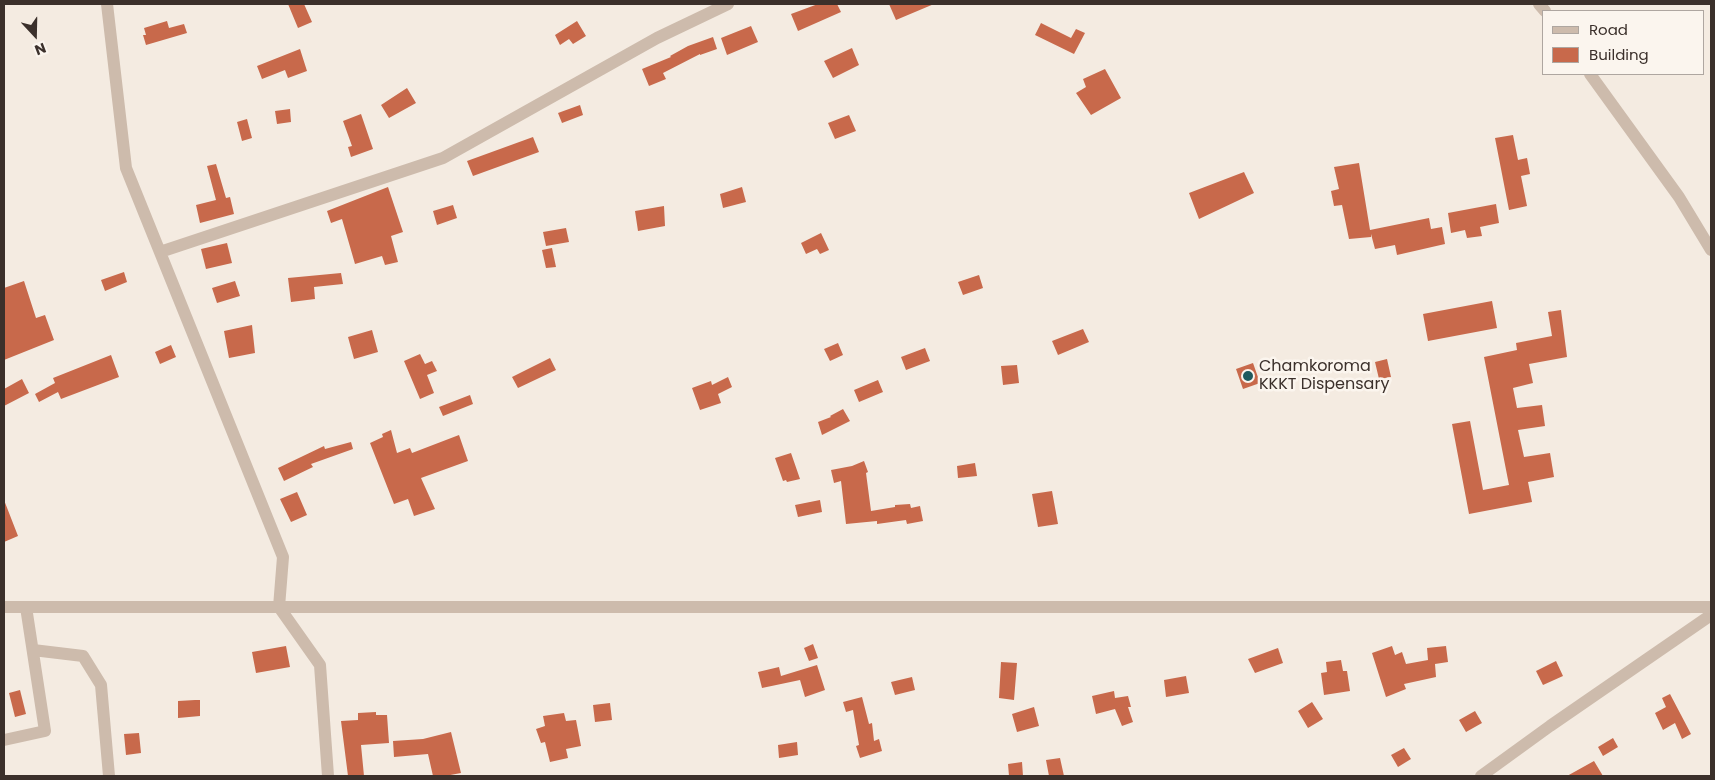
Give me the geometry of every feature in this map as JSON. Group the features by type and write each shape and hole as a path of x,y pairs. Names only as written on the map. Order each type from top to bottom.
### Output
{"street":[{"path":"107,4 126,168 283,557 279,607 320,665 328,776"},
{"path":"160,252 442,158 656,38 728,4"},
{"path":"1591,75 1679,197 1711,250"},
{"path":"4,608 1711,607"},
{"path":"4,740 45,730 26,608"},
{"path":"1481,776 1711,615"},
{"path":"33,650 83,656 101,685 109,776"}],"building":[{"path":"288,4 304,4 312,22 298,28"},
{"path":"818,4 837,4 841,12 798,31 791,14"},
{"path":"889,4 934,4 896,20"},
{"path":"167,21 169,28 184,24 187,33 146,45 143,35 146,35 144,28"},
{"path":"577,21 586,36 573,44 569,39 560,45 555,35"},
{"path":"1041,23 1071,38 1076,29 1085,33 1074,54 1035,35"},
{"path":"751,26 758,42 727,55 721,38"},
{"path":"713,37 717,49 700,54 663,73 666,79 649,86 642,69 671,57 688,46"},
{"path":"852,48 859,65 833,78 824,61"},
{"path":"300,49 307,71 288,78 285,70 262,79 257,66"},
{"path":"1105,69 1121,98 1091,115 1076,93 1086,87 1083,79"},
{"path":"407,88 416,103 389,118 381,105"},
{"path":"580,105 583,115 562,123 558,113"},
{"path":"290,109 291,122 277,124 275,111"},
{"path":"361,114 373,149 351,157 348,147 352,146 343,121"},
{"path":"849,115 856,131 835,139 828,123"},
{"path":"247,119 252,138 242,141 237,122"},
{"path":"1513,135 1518,160 1527,158 1530,174 1521,176 1527,206 1509,210 1495,138"},
{"path":"533,137 539,152 473,176 467,161"},
{"path":"1359,163 1370,230 1429,218 1431,229 1442,227 1445,244 1397,255 1395,245 1375,249 1371,234 1371,237 1349,239 1342,205 1334,206 1331,191 1339,189 1334,167"},
{"path":"216,164 226,198 230,197 234,214 200,223 196,205 216,200 207,166"},
{"path":"1244,172 1254,193 1199,219 1189,193"},
{"path":"388,187 403,232 391,236 398,262 385,265 382,256 355,264 342,219 331,223 327,211"},
{"path":"742,187 746,202 723,208 720,194"},
{"path":"1496,204 1499,223 1480,227 1482,236 1467,238 1465,230 1451,233 1448,213"},
{"path":"453,205 457,218 437,225 433,211"},
{"path":"664,206 665,226 638,231 635,211"},
{"path":"566,228 569,242 546,246 543,232"},
{"path":"821,233 829,250 820,254 817,249 806,254 801,243"},
{"path":"227,243 232,263 206,269 201,249"},
{"path":"552,248 556,267 546,268 542,250"},
{"path":"124,272 127,282 105,291 101,280"},
{"path":"341,273 343,284 314,287 315,299 291,302 288,278"},
{"path":"979,275 983,288 963,295 958,282"},
{"path":"24,281 36,318 45,315 54,340 4,360 4,288"},
{"path":"235,281 240,296 217,303 212,288"},
{"path":"1492,301 1497,328 1428,341 1423,314"},
{"path":"1561,310 1567,357 1529,364 1533,383 1513,388 1517,408 1542,405 1545,426 1518,430 1524,457 1550,453 1554,477 1528,482 1532,502 1469,514 1452,424 1470,421 1483,490 1509,485 1484,357 1517,350 1516,343 1552,336 1548,312"},
{"path":"252,325 255,353 229,358 224,331"},
{"path":"1083,329 1089,342 1058,355 1052,341"},
{"path":"372,330 378,352 354,359 348,337"},
{"path":"838,343 843,355 830,361 824,349"},
{"path":"171,345 176,357 160,364 155,352"},
{"path":"925,348 930,361 906,370 901,357"},
{"path":"420,354 425,364 432,361 437,371 427,375 434,393 420,399 404,361"},
{"path":"111,355 119,377 61,399 58,392 39,402 35,394 55,383 53,378"},
{"path":"550,358 556,370 518,388 512,377"},
{"path":"1387,359 1391,377 1379,379 1375,362"},
{"name":"Chamkoroma KKKT Dispensary","path":"1253,363 1260,383 1243,389 1236,369"},
{"path":"1017,365 1019,383 1003,385 1001,366"},
{"path":"728,377 732,387 718,394 721,403 700,410 692,388 711,381 712,385"},
{"path":"22,379 29,393 4,406 4,389"},
{"path":"878,380 883,392 859,402 854,390"},
{"path":"470,395 473,404 443,416 439,407"},
{"path":"843,409 850,421 822,435 818,422 831,417"},
{"path":"391,430 397,453 410,448 412,453 459,435 468,461 421,478 435,509 414,516 408,499 394,504 370,443 383,437 382,434"},
{"path":"351,442 353,449 311,464 313,467 284,481 278,468 324,446 325,449"},
{"path":"791,453 800,479 787,482 786,480 783,481 775,458"},
{"path":"864,461 868,472 866,473 871,511 895,507 895,505 910,504 911,508 920,506 923,521 907,524 906,520 877,524 877,521 846,524 841,481 834,483 831,470 852,466"},
{"path":"975,463 977,476 958,478 957,466"},
{"path":"1052,491 1058,524 1038,527 1032,494"},
{"path":"297,492 307,515 291,522 280,499"},
{"path":"4,500 18,536 4,542"},
{"path":"820,500 822,512 798,517 795,505"},
{"path":"813,644 818,658 809,661 804,648"},
{"path":"286,646 290,667 256,673 252,652"},
{"path":"1392,646 1395,655 1402,652 1406,664 1428,660 1427,648 1446,646 1448,662 1435,664 1436,677 1404,684 1406,689 1386,697 1372,653"},
{"path":"1278,648 1283,663 1255,673 1248,659"},
{"path":"1341,660 1343,671 1347,671 1350,691 1324,695 1321,673 1327,672 1326,662"},
{"path":"1556,661 1563,676 1543,685 1536,671"},
{"path":"1001,662 1017,663 1014,700 999,698"},
{"path":"817,665 825,690 805,697 800,680 762,688 758,672 779,667 781,676"},
{"path":"1186,676 1189,693 1166,697 1164,680"},
{"path":"912,677 915,690 895,695 891,682"},
{"path":"20,690 26,714 15,717 9,693"},
{"path":"1114,691 1115,698 1128,696 1131,707 1128,707 1133,722 1122,726 1115,709 1096,714 1092,696"},
{"path":"1670,694 1691,734 1682,739 1675,723 1663,730 1655,713 1666,707 1662,698"},
{"path":"862,697 869,724 872,723 874,741 879,739 882,751 860,758 856,746 859,745 853,710 846,712 843,702"},
{"path":"200,700 200,716 178,718 178,701"},
{"path":"1312,702 1323,719 1308,728 1298,711"},
{"path":"610,703 612,720 595,722 593,705"},
{"path":"1034,707 1039,726 1017,732 1012,714"},
{"path":"1475,711 1482,723 1466,732 1459,720"},
{"path":"376,712 376,715 387,715 389,743 361,745 364,776 348,776 341,721 358,720 358,713"},
{"path":"564,713 566,721 576,720 581,746 566,749 568,758 550,762 545,742 541,743 536,729 545,726 543,716"},
{"path":"451,732 461,773 433,776 428,754 394,757 393,741 423,739"},
{"path":"139,733 141,753 126,755 124,734"},
{"path":"1613,738 1618,747 1603,756 1598,747"},
{"path":"797,742 798,755 779,758 778,745"},
{"path":"1404,748 1411,759 1398,767 1391,755"},
{"path":"1060,758 1064,776 1049,776 1046,760"},
{"path":"1594,761 1603,776 1567,776"},
{"path":"1022,762 1023,776 1009,776 1008,764"}],"place":[{"name":"Chamkoroma KKKT Dispensary","path":"1248,376"}]}
